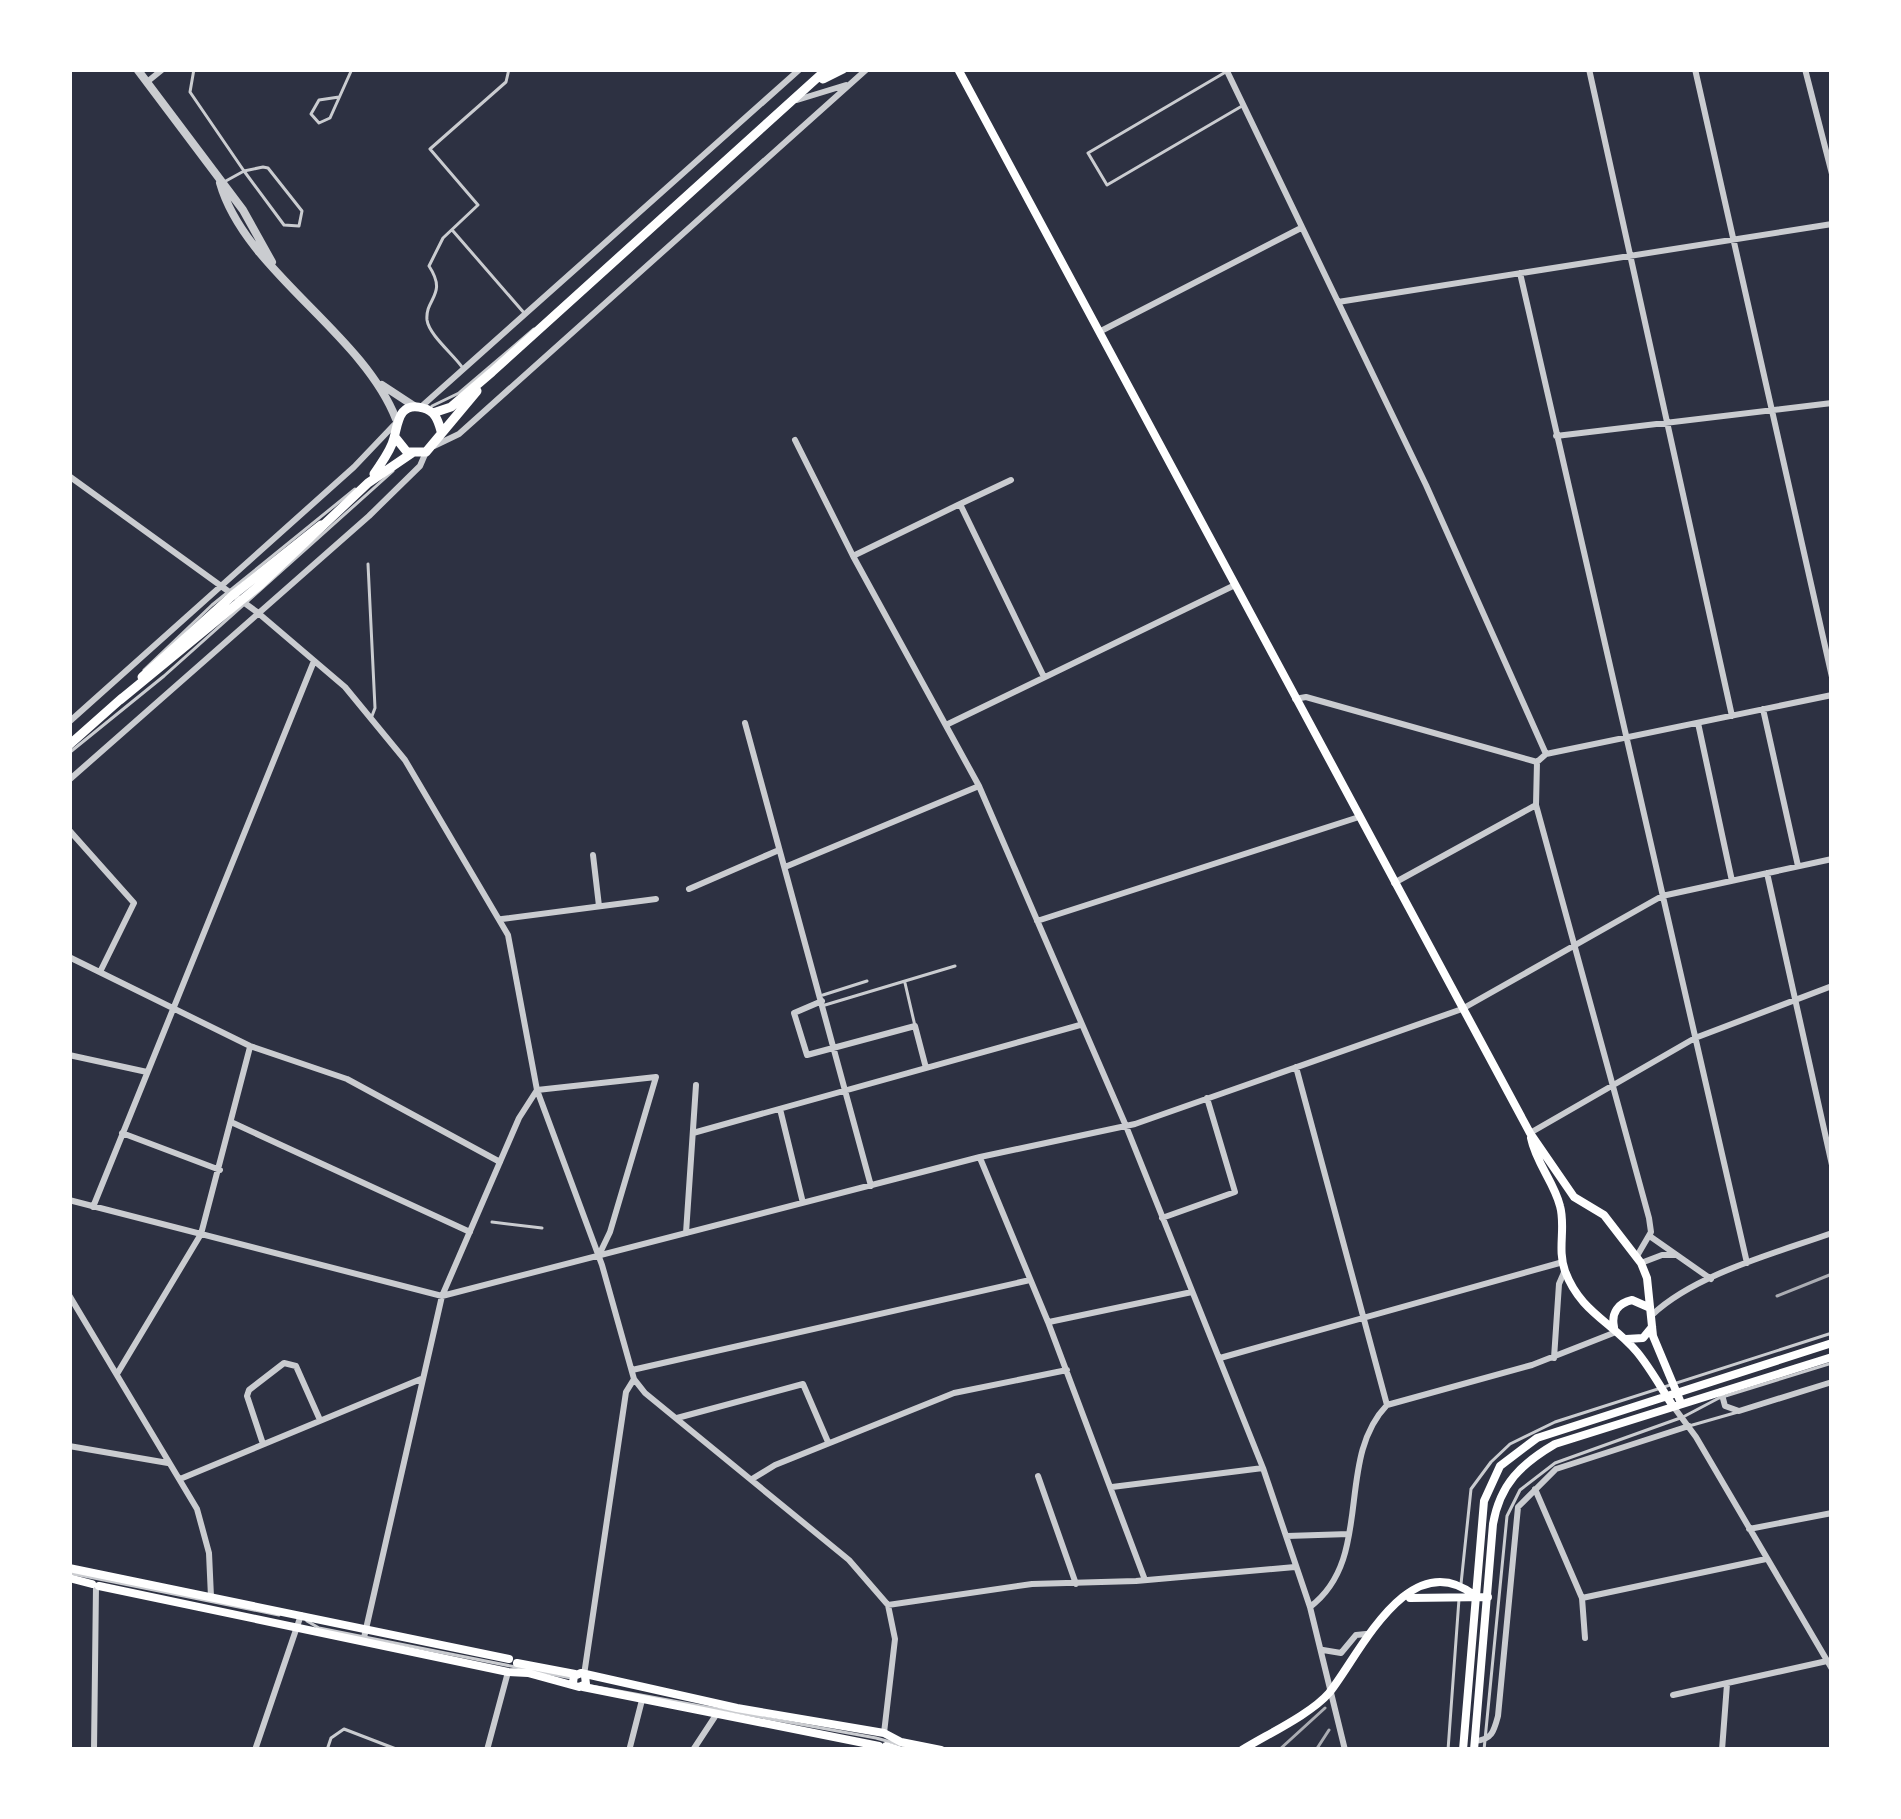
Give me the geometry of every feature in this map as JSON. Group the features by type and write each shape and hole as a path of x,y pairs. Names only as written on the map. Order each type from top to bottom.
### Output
{"main road":[{"path":"958,69 1530,1133 1568,1188 1604,1215 1639,1259 1649,1289 1652,1327 1676,1386 1677,1405"},
{"path":"368,483 394,437 395,422 423,409 451,407 836,70"},
{"path":"69,749 234,596 309,542 368,483 423,451 492,372"},
{"path":"423,409 441,431"},
{"path":"394,437 403,449 423,451"},
{"path":"1530,1133 1533,1151 1562,1214 1564,1266 1592,1314 1618,1333 1677,1405"},
{"path":"1562,1214 1584,1204"},
{"path":"1618,1333 1613,1315 1620,1305 1632,1300 1650,1312"},
{"path":"1618,1333 1643,1338 1652,1327"},
{"path":"1463,1750 1484,1501 1500,1466 1538,1438 1676,1386 1832,1343"},
{"path":"1480,1745 1497,1502 1518,1470 1555,1444 1832,1360"},
{"path":"69,1573 297,1627 365,1636 941,1750"},
{"path":"97,1580 301,1615 365,1636"},
{"path":"1242,1750 1330,1690 1366,1634 1402,1599 1460,1590 1488,1598"},
{"path":"580,1680 642,1700 884,1739 898,1750"}],"street":[{"path":"137,69 220,183 248,236 378,382 423,409 800,69"},
{"path":"147,82 163,69"},
{"path":"69,780 369,516 420,466 423,451 459,434 867,69"},
{"path":"1589,69 1732,716"},
{"path":"1695,69 1832,677"},
{"path":"1805,69 1832,174"},
{"path":"1227,70 1454,546 1546,754"},
{"path":"797,100 826,88 850,85"},
{"path":"1338,302 1832,224"},
{"path":"1099,332 1301,228"},
{"path":"1520,273 1747,1263"},
{"path":"69,722 234,596 395,422 378,382"},
{"path":"1556,436 1832,403"},
{"path":"795,440 980,786 1126,1126 1263,1468 1310,1607 1345,1750"},
{"path":"69,476 257,612 345,687 405,760 502,919 537,1090 599,1256 633,1375 677,1418 849,1560 888,1605 895,1640 884,1739"},
{"path":"853,556 1010,480"},
{"path":"960,504 1044,677"},
{"path":"948,724 1234,585"},
{"path":"93,1207 314,661"},
{"path":"1639,1259 1650,1236 1649,1218 1536,805 1538,762 1546,754 1832,695"},
{"path":"1295,699 1306,697 1538,762"},
{"path":"1763,709 1798,866"},
{"path":"745,723 871,1186"},
{"path":"1698,723 1732,881"},
{"path":"785,867 980,786"},
{"path":"1394,883 1536,805"},
{"path":"1036,921 1359,817"},
{"path":"69,830 134,903 100,972"},
{"path":"689,890 779,850"},
{"path":"593,854 598,906"},
{"path":"69,1201 442,1296 980,1157 1126,1126 1462,1009 1662,896 1832,859"},
{"path":"1767,873 1832,1165"},
{"path":"502,919 656,899"},
{"path":"69,957 250,1046 347,1078 500,1162"},
{"path":"1530,1133 1695,1038 1832,986"},
{"path":"822,1000 794,1012 807,1055 915,1026 926,1068"},
{"path":"693,1133 1081,1025"},
{"path":"117,1374 201,1234 250,1046"},
{"path":"69,1055 147,1072"},
{"path":"1296,1066 1388,1405"},
{"path":"365,1636 442,1296 481,1217 519,1118 537,1090 656,1078 599,1256"},
{"path":"686,1233 696,1085"},
{"path":"1162,1218 1235,1192 1207,1098"},
{"path":"779,1108 803,1203"},
{"path":"231,1122 470,1232"},
{"path":"122,1133 220,1170"},
{"path":"980,1157 1145,1580"},
{"path":"1650,1312 1747,1263 1832,1233"},
{"path":"1650,1236 1712,1280"},
{"path":"1639,1259 1679,1256"},
{"path":"1220,1358 1564,1266"},
{"path":"1554,1358 1558,1284 1564,1266"},
{"path":"633,1375 1030,1280"},
{"path":"1048,1322 1192,1292"},
{"path":"69,1294 197,1509 209,1553 212,1597"},
{"path":"1310,1607 1334,1577 1346,1552 1365,1438 1388,1405 1554,1358 1618,1333"},
{"path":"263,1444 248,1390 284,1364 296,1366 320,1420"},
{"path":"752,1479 828,1443 954,1394 1066,1370"},
{"path":"580,1680 626,1392 633,1375"},
{"path":"179,1480 421,1379"},
{"path":"1720,1395 1725,1406 1739,1411 1832,1382"},
{"path":"677,1418 803,1384 828,1443"},
{"path":"1677,1405 1832,1669"},
{"path":"1480,1745 1494,1733 1498,1716 1518,1507 1556,1468 1689,1426"},
{"path":"69,1446 168,1463"},
{"path":"1112,1486 1263,1468"},
{"path":"1038,1476 1076,1584"},
{"path":"1535,1489 1582,1598 1585,1638"},
{"path":"1749,1528 1832,1513"},
{"path":"1286,1536 1349,1534"},
{"path":"1582,1598 1766,1559"},
{"path":"888,1605 1032,1584 1296,1567"},
{"path":"94,1750 97,1580"},
{"path":"255,1750 301,1615"},
{"path":"1321,1648 1340,1653 1356,1635 1366,1634"},
{"path":"1819,1646 1832,1650"},
{"path":"1673,1695 1827,1661"},
{"path":"487,1750 511,1667"},
{"path":"1722,1750 1727,1684"},
{"path":"630,1747 642,1700"},
{"path":"693,1750 716,1714"}],"lane":[{"path":"194,69 190,92 244,171 284,225 299,226 302,211 268,168 244,171 220,183"},
{"path":"339,97 319,100 310,114 324,122 339,97 352,69"},
{"path":"464,369 428,326 426,316 438,294 429,266 452,230 478,205 430,149 506,82 509,69"},
{"path":"1227,70 1088,153 1107,185 1243,106"},
{"path":"452,230 525,314"},
{"path":"423,409 459,393 526,333 556,315"},
{"path":"234,596 423,451"},
{"path":"69,749 346,494 368,483"},
{"path":"368,564 375,708 371,718"},
{"path":"822,1000 955,966"},
{"path":"822,1000 868,981"},
{"path":"904,981 915,1026"},
{"path":"492,1222 542,1228"},
{"path":"1676,1386 1832,1333"},
{"path":"1448,1750 1472,1490 1491,1462 1536,1430 1663,1391"},
{"path":"1480,1745 1512,1502 1533,1476 1555,1463 1683,1417 1720,1395"},
{"path":"1689,1426 1739,1411"},
{"path":"327,1750 331,1738 344,1729 398,1750"},
{"path":"884,1739 920,1750"}],"railway":[{"path":"1777,1296 1832,1274"},
{"path":"1279,1750 1325,1708"},
{"path":"1316,1750 1329,1730"}]}
